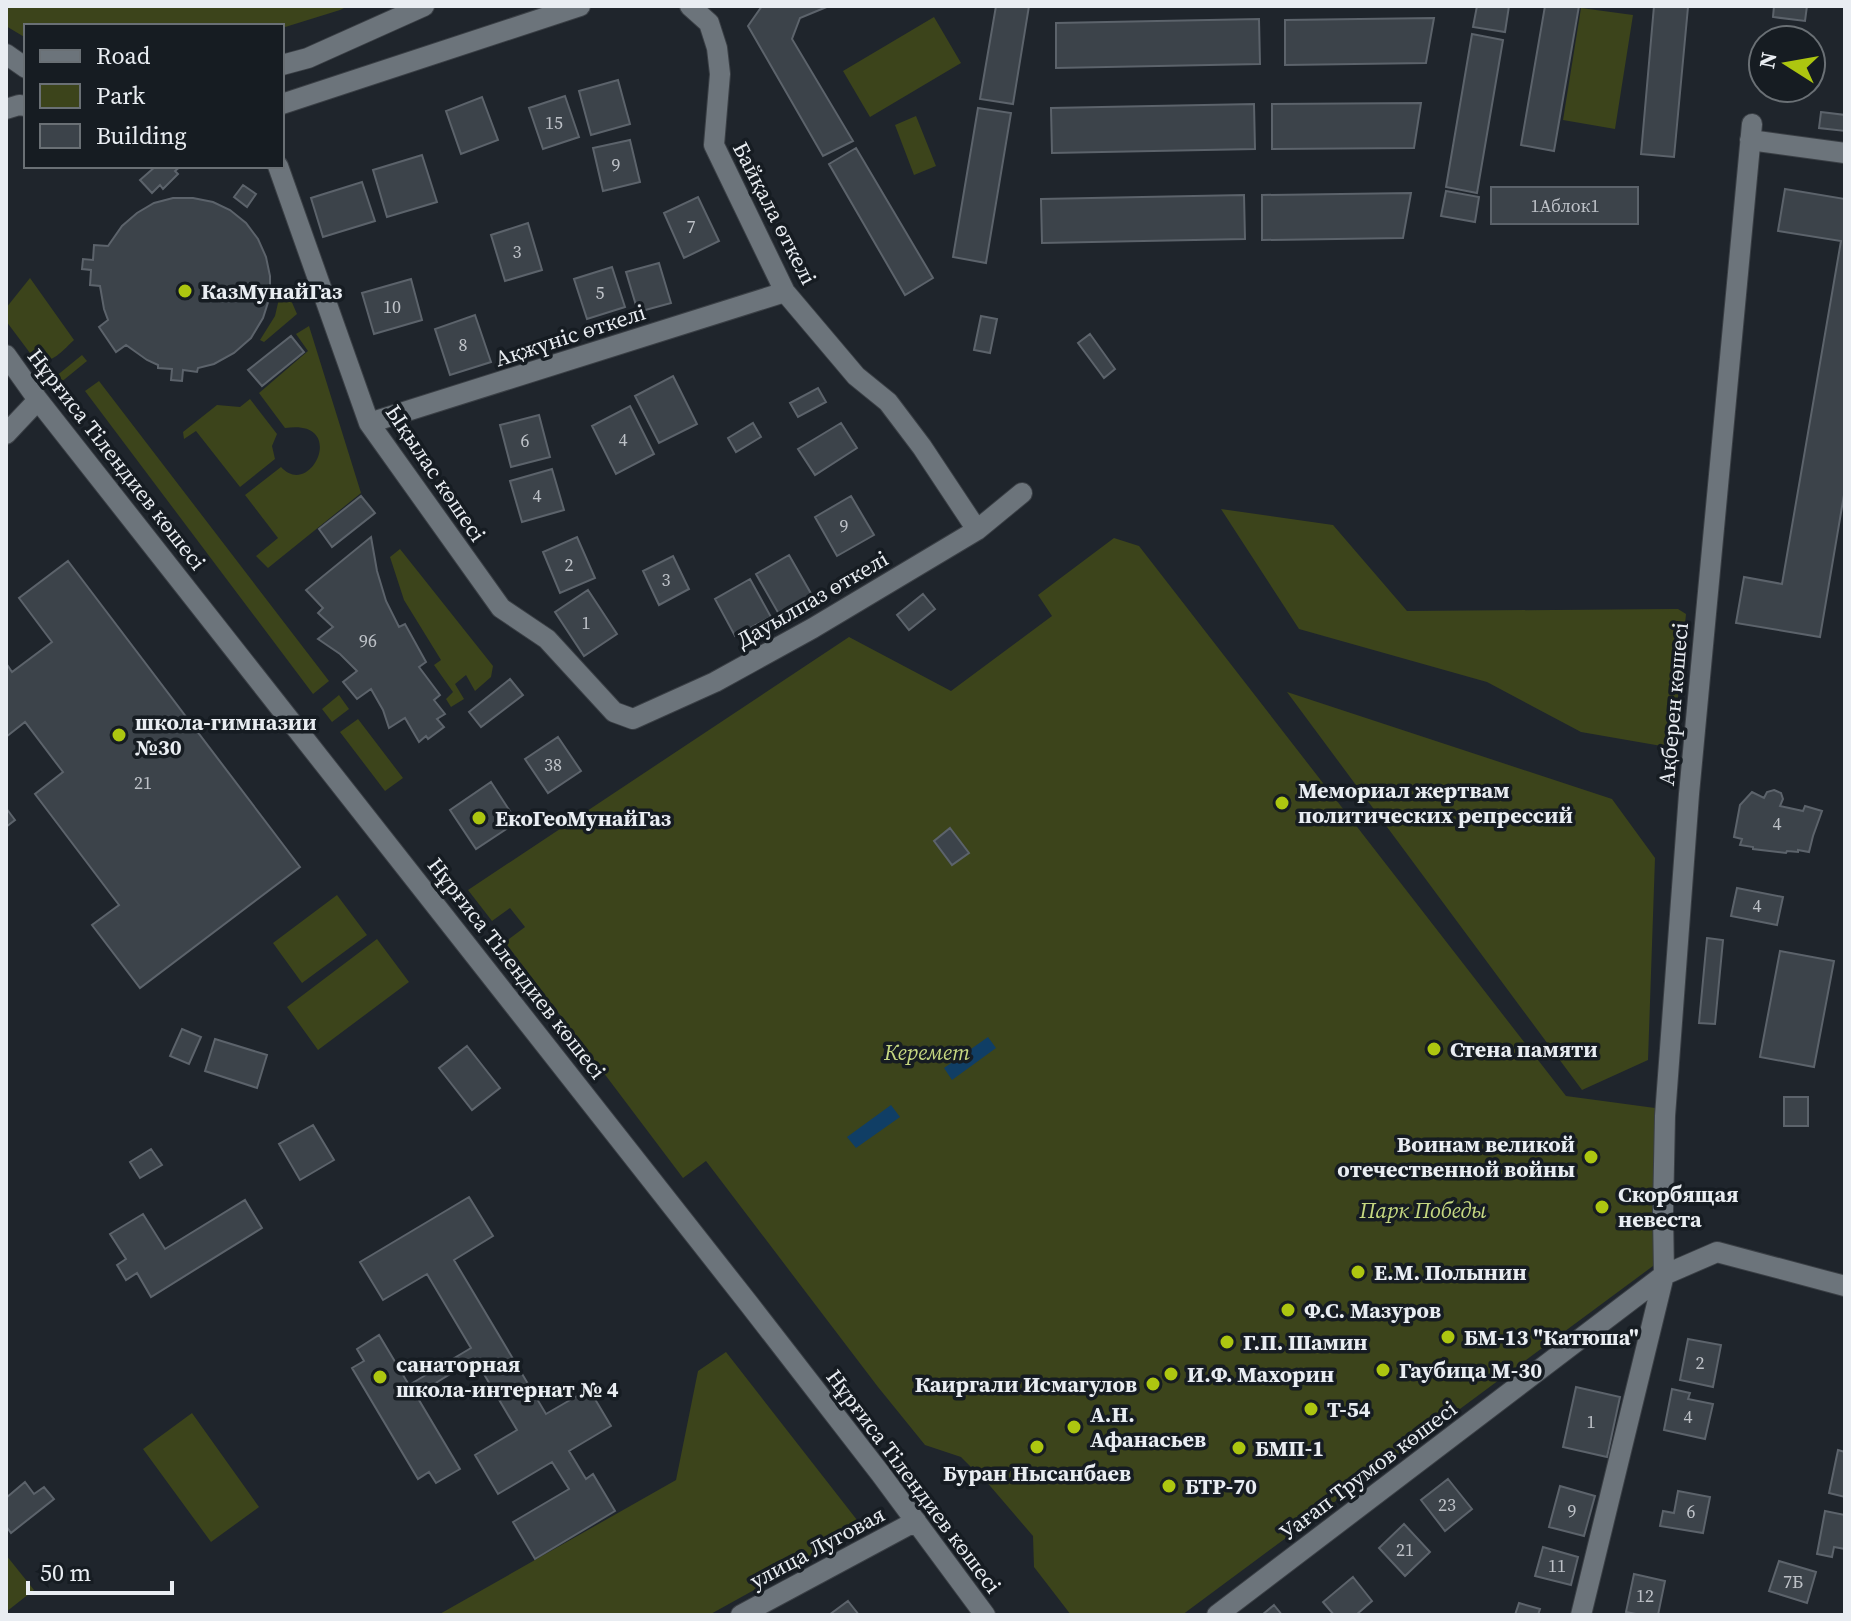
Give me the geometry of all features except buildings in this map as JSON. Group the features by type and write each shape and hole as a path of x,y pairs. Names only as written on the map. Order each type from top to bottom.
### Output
{"street":[{"path":"284,64 308,58 424,6"},
{"path":"284,103 580,6"},
{"name":"Байқала өткелі","path":"690,6 709,23 717,48 720,74 714,145 785,292 856,376 888,402 977,530"},
{"path":"6,54 24,67"},
{"name":"Ақберен көшесі","path":"1581,1615 1664,1275 1665,1116 1686,825 1751,132 1845,153"},
{"name":"Ықылас көшесі","path":"279,168 369,423 501,608 547,639 614,712"},
{"name":"Ақжүніс өткелі","path":"369,423 785,292"},
{"name":"Нұрғиса Тілендиев көшесі","path":"6,355 38,400 749,1304 985,1615"},
{"path":"6,434 38,400"},
{"name":"Дауылпаз өткелі","path":"614,712 633,719 715,682 813,628 977,530 1022,493"},
{"name":"Уағап Трумов көшесі","path":"1217,1615 1664,1275 1717,1252 1845,1286"},
{"name":"улица Луговая","path":"741,1615 916,1521"}],"green space":[{"path":"6,6 348,6 284,27 284,24 24,24 24,37 6,26"},
{"path":"1581,8 1633,15 1615,129 1563,120"},
{"path":"934,17 961,63 870,117 843,71"},
{"path":"916,116 936,166 914,175 895,125"},
{"path":"30,278 74,340 48,360 36,361 6,321 6,308"},
{"path":"281,290 287,291 297,314 264,342 260,340 275,316"},
{"path":"309,326 361,493 268,568 256,556 278,538 245,495 281,467 292,474 303,473 312,467 320,445 316,435 304,428 285,428 259,393 308,351 296,334"},
{"path":"82,355 87,361 60,383 55,377"},
{"path":"99,381 329,681 313,694 85,391"},
{"path":"250,399 277,434 272,446 275,459 240,487 196,431 184,439 183,432 217,405 240,407"},
{"path":"1221,509 1333,525 1407,611 1678,609 1686,614 1673,748 1581,732 1487,682 1299,629"},
{"path":"1114,538 1139,546 1566,1096 1655,1108 1653,1266 1182,1615 1071,1615 1034,1567 1033,1536 973,1466 961,1457 925,1445 706,1161 683,1178 505,942 525,927 510,908 492,921 468,890 849,637 951,691 1052,616 1038,595"},
{"path":"400,549 493,666 491,677 475,691 466,675 455,684 464,699 451,707 446,699 453,692 434,665 441,660 404,600 390,557"},
{"path":"1287,692 1612,799 1655,858 1648,1060 1582,1090"},
{"path":"339,695 349,709 332,722 322,709"},
{"path":"358,719 403,778 385,791 340,732"},
{"path":"337,895 367,935 302,983 273,943"},
{"path":"377,939 409,982 318,1050 287,1007"},
{"path":"726,1352 857,1520 821,1545 824,1551 709,1615 438,1615 676,1480 698,1371"},
{"path":"192,1413 259,1507 211,1542 143,1449"},
{"path":"6,1555 34,1590 6,1612"}],"water":[{"path":"988,1037 996,1048 952,1080 944,1068"},
{"path":"891,1105 900,1117 856,1148 847,1137"}],"place":[{"name":"КазМунайГаз","path":"185,291"},
{"name":"школа-гимназии №30","path":"119,735"},
{"name":"Мемориал жертвам политических репрессий","path":"1282,803"},
{"name":"ЕкоГеоМунайГаз","path":"479,818"},
{"name":"Стена памяти","path":"1434,1049"},
{"name":"Воинам великой отечественной войны","path":"1591,1157"},
{"name":"Скорбящая невеста","path":"1602,1207"},
{"name":"Е.М. Полынин","path":"1358,1272"},
{"name":"Ф.С. Мазуров","path":"1288,1310"},
{"name":"БМ-13 \"Катюша\"","path":"1448,1337"},
{"name":"Г.П. Шамин","path":"1227,1342"},
{"name":"Гаубица М-30","path":"1383,1370"},
{"name":"И.Ф. Махорин","path":"1171,1374"},
{"name":"санаторная школа-интернат № 4","path":"380,1377"},
{"name":"Каиргали Исмагулов","path":"1153,1384"},
{"name":"Т-54","path":"1311,1409"},
{"name":"А.Н. Афанасьев","path":"1074,1427"},
{"name":"Буран Нысанбаев","path":"1037,1447"},
{"name":"БМП-1","path":"1239,1448"},
{"name":"БТР-70","path":"1169,1486"}],"park label":[{"name":"Керемет","path":"927,1052"},
{"name":"Парк Победы","path":"1423,1210"}]}
